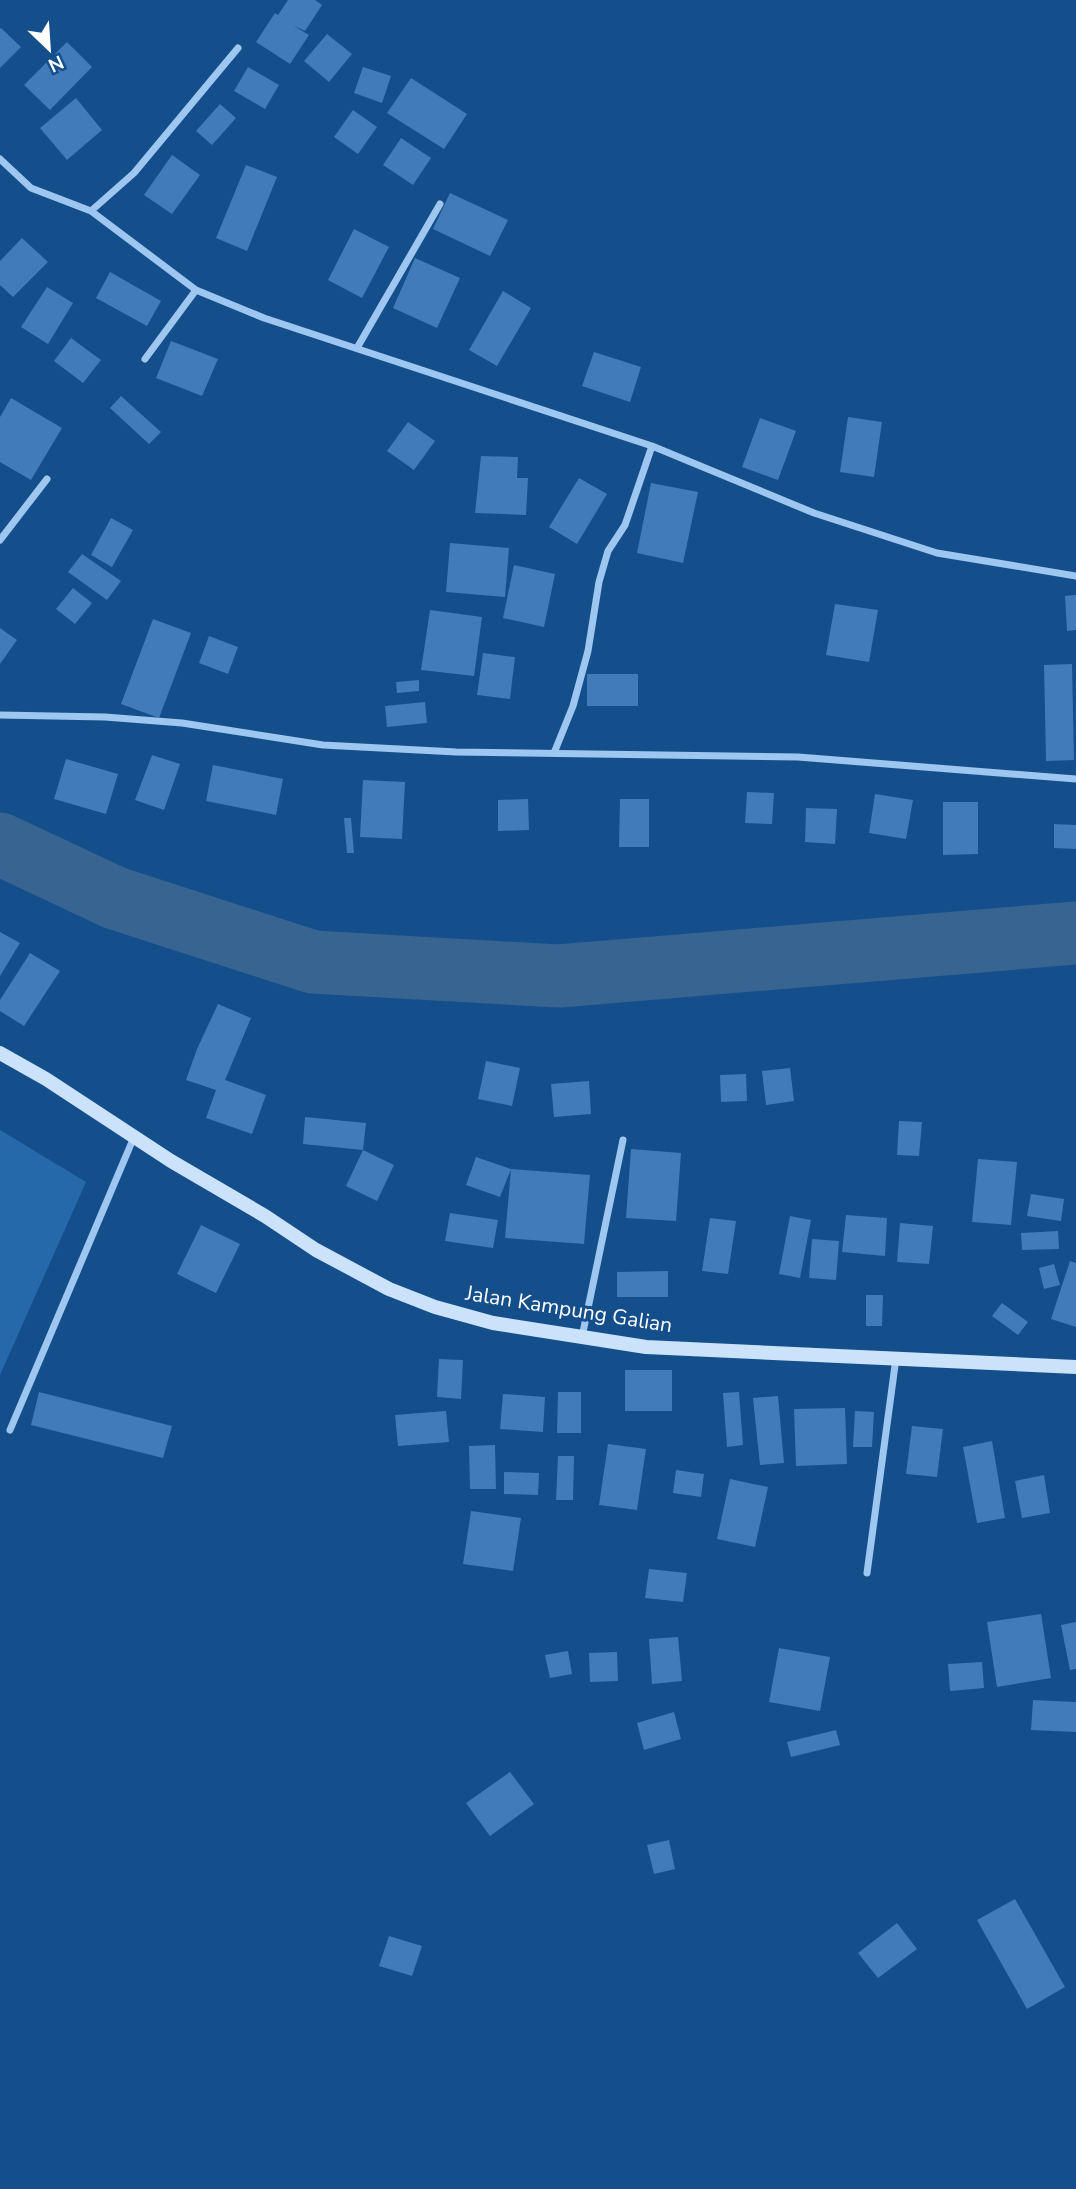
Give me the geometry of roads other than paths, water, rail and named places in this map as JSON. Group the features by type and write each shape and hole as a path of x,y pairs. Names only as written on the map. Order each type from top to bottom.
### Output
{"main road":[{"name":"Jalan Kampung Galian","path":"0,1053 46,1079 316,1250 389,1289 435,1307 493,1322 646,1346 1076,1367"}],"street":[{"path":"91,211 134,173 238,48"},
{"path":"0,159 31,188 91,211 196,290 264,318 652,446 814,513 937,553 1076,576"},
{"path":"357,348 440,204"},
{"path":"145,359 196,290"},
{"path":"554,753 573,706 588,651 599,582 608,551 625,525 652,446"},
{"path":"0,540 47,479"},
{"path":"0,715 105,717 182,723 323,745 456,752 798,757 1076,779"},
{"path":"10,1430 134,1137"},
{"path":"582,1336 623,1140"},
{"path":"867,1573 896,1357"}],"waterway":[{"path":"0,844 115,898 313,962 558,976 1076,933"}]}
